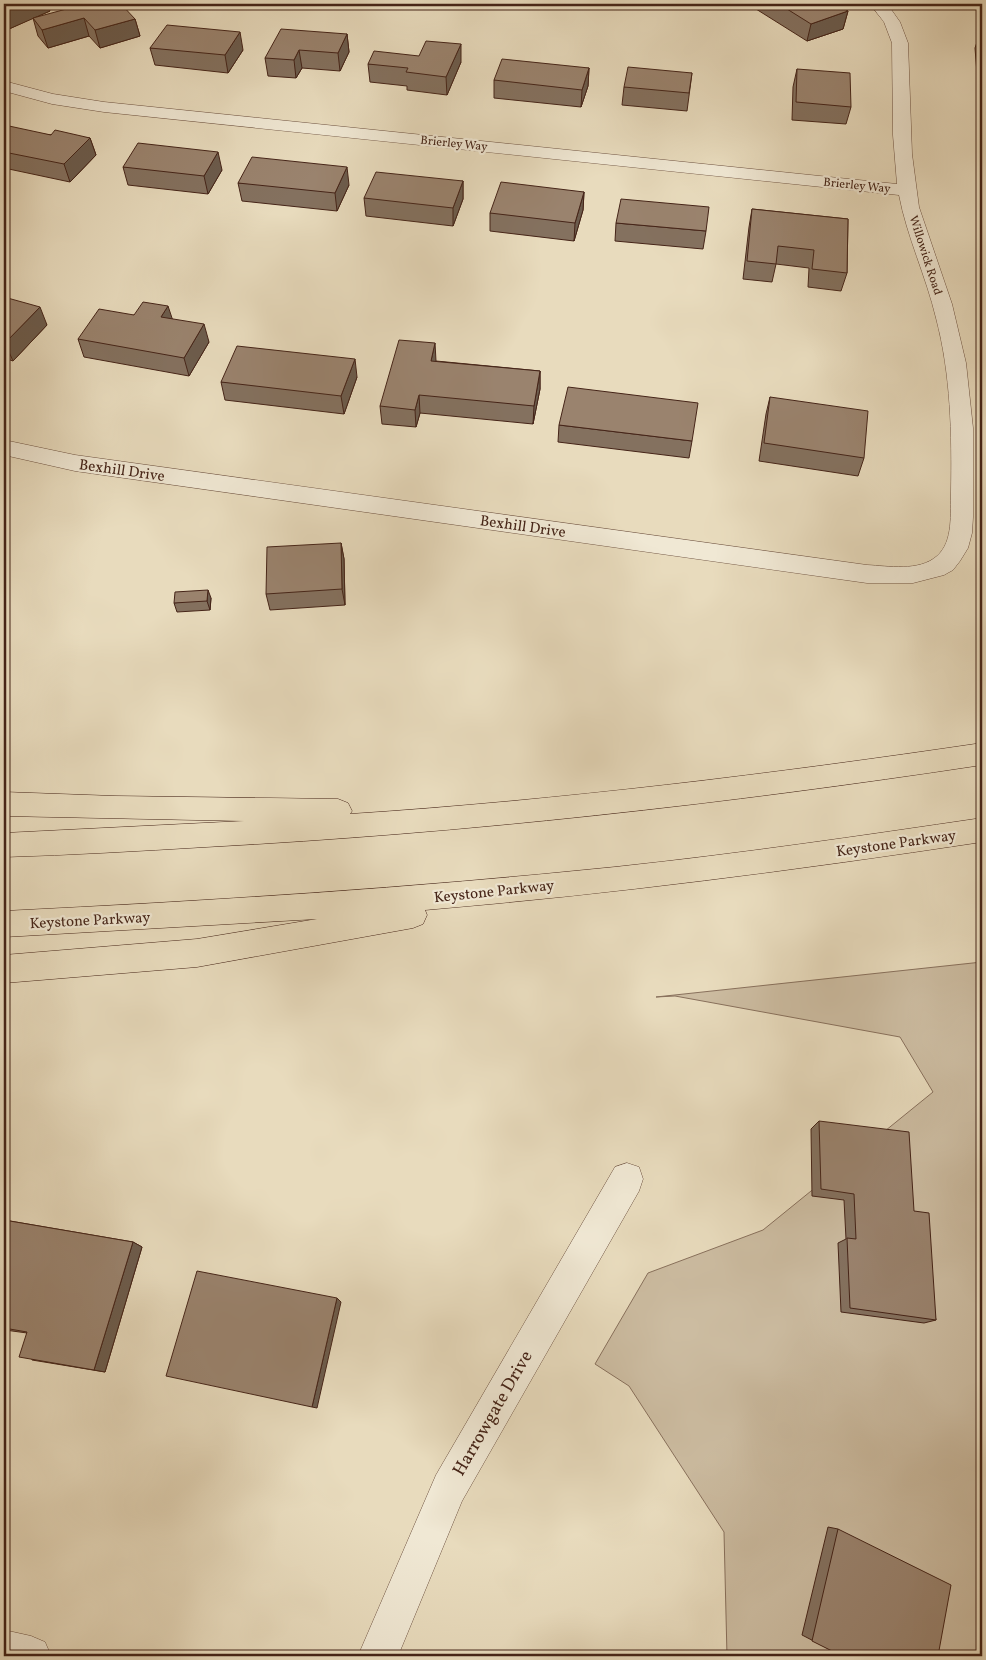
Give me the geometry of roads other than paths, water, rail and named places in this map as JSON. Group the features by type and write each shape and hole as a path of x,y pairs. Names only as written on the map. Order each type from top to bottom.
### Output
{"highway":[{"path":"4,845 138,840 271,832 522,811 674,796 982,754"},
{"path":"4,804 221,810 522,811"},
{"name":"Keystone Parkway","path":"4,924 126,919 454,896 770,861 982,830"},
{"path":"4,969 197,953 611,880"}],"street":[{"name":"Willowick Road","path":"878,4 884,8 899,38 903,161 907,190 912,218 947,319 959,383 963,470"},
{"name":"Brierley Way","path":"4,86 52,99 104,107 907,190"},
{"name":"Bexhill Drive","path":"4,448 85,465 867,574 911,575 938,568 952,556 961,534 963,470"},
{"name":"Harrowgate Drive","path":"378,1656 449,1488 627,1179"},
{"path":"4,1650 31,1656"}]}
